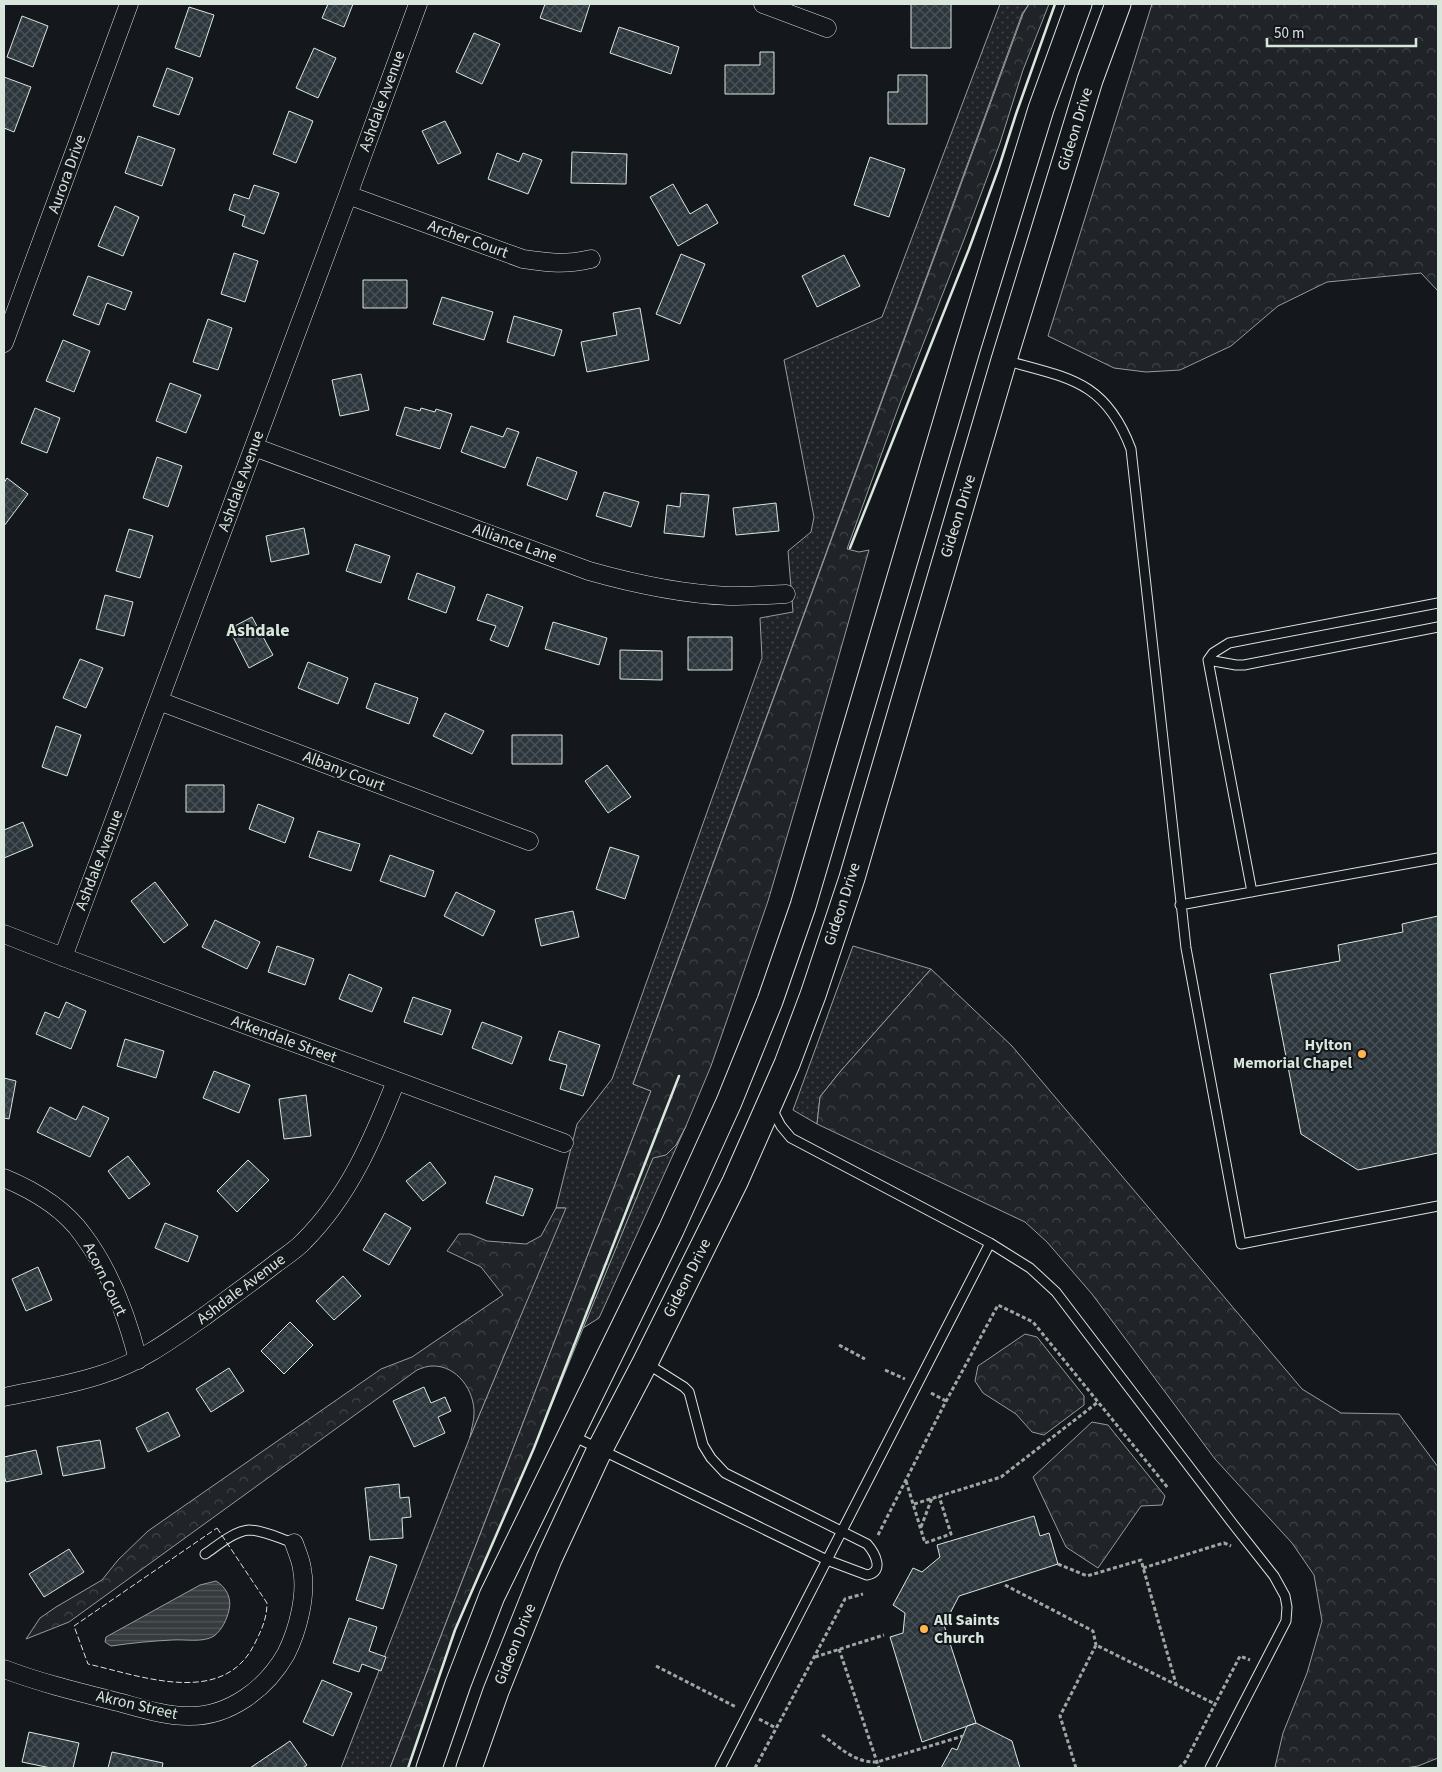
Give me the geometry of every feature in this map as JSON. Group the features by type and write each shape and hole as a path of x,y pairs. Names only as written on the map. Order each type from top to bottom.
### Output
{"main road":[{"path":"429,1768 458,1684 492,1596 671,1230 729,1102 770,1002 803,906 967,350 1049,85 1079,4"},
{"name":"Gideon Drive","path":"469,1768 496,1691 549,1559 600,1449 735,1182 787,1064 813,995 852,878 1004,360 1090,80 1118,4"},
{"path":"967,350 1004,360"}],"street":[{"name":"Aurora Drive","path":"4,344 129,4"},
{"name":"Ashdale Avenue","path":"62,957 348,196 418,4"},
{"path":"763,4 827,28"},
{"name":"Archer Court","path":"348,196 524,259 571,264 591,259"},
{"name":"Alliance Lane","path":"254,447 580,567 635,584 682,592 729,596 786,594"},
{"name":"Albany Court","path":"159,701 529,841"},
{"name":"Arkendale Street","path":"4,934 564,1143"},
{"name":"Ashdale Avenue","path":"4,1397 76,1382 104,1374 138,1360 238,1293 304,1242 352,1179 372,1140 396,1081"},
{"name":"Acorn Court","path":"4,1178 22,1185 48,1201 83,1234 104,1270 122,1307 138,1360"},
{"name":"Akron Street","path":"4,1669 52,1686 175,1716 200,1716 230,1706 243,1700 268,1680 280,1664 289,1647 298,1621 303,1592 302,1569 294,1543"}],"lane":[{"path":"1004,360 1066,377 1082,384 1099,397 1114,414 1123,428 1131,449 1180,905 1186,948 1241,1244 1438,1206"},
{"path":"1252,892 1208,660 1213,653 1229,643 1438,603"},
{"path":"1208,660 1244,665 1438,627"},
{"path":"1180,905 1438,858"},
{"path":"769,1104 789,1136 990,1242 1030,1268 1056,1292 1280,1586 1287,1607 1286,1620 1210,1768"},
{"path":"720,1768 990,1242"},
{"path":"570,1435 827,1560 866,1575 872,1574 875,1571 877,1563 866,1544 725,1473 711,1458 703,1445 689,1392 677,1382 645,1363"},
{"path":"205,1554 234,1535 250,1530 294,1543"}],"path":[{"path":"876,1538 946,1401 998,1305 1033,1322 1168,1488"},
{"path":"839,1345 866,1359"},
{"path":"885,1370 913,1383"},
{"path":"931,1393 946,1401"},
{"path":"914,1504 1001,1477 1098,1402"},
{"path":"906,1479 926,1543 951,1534 940,1496"},
{"path":"921,1528 932,1498"},
{"path":"1143,1568 1224,1543 1236,1549"},
{"path":"1058,1564 1087,1576 1141,1560 1176,1684"},
{"path":"1005,1585 1093,1631 1096,1645 1060,1716 1076,1768"},
{"path":"755,1768 845,1599 863,1594"},
{"path":"814,1657 884,1635"},
{"path":"1096,1645 1215,1704"},
{"path":"839,1649 879,1768"},
{"path":"1179,1768 1185,1762 1240,1656 1252,1661 1256,1654"},
{"path":"656,1666 776,1728"},
{"path":"822,1735 858,1760 877,1762 963,1736"}],"green space":[{"path":"1000,4 1029,4 1022,14 633,1084 651,1091 390,1768 341,1768 470,1437 565,1208 556,1208 577,1124 612,1079 762,658 760,618 793,612 788,551 811,532 814,517 784,360 882,317"},
{"path":"1029,4 1049,4 1023,70 1000,143 900,403 847,549 859,552 869,550 768,901 711,1066 676,1145 666,1155 653,1158 534,1448 455,1630 408,1768 390,1768 651,1091 633,1084 1023,14"},
{"path":"1152,4 1438,4 1438,291 1421,273 1327,282 1278,306 1231,346 1180,370 1146,372 1114,368 1048,336"},
{"path":"853,946 931,969 820,1097 817,1124 793,1110"},
{"path":"931,969 1012,1046 1302,1389 1341,1413 1399,1414 1438,1467 1438,1758 1418,1766 1405,1768 1275,1767 1283,1733 1307,1673 1322,1621 1314,1575 1292,1543 1215,1459 1092,1294 1047,1242 1025,1222 817,1124 820,1097"},
{"path":"686,1126 599,1318 583,1328 653,1157 676,1145"},
{"path":"556,1208 566,1208 470,1437 474,1405 468,1388 463,1381 457,1375 441,1367 430,1366 417,1370 69,1622 26,1639 40,1618 102,1580 118,1560 148,1531 381,1369 412,1357 503,1295 481,1267 447,1251 459,1234 470,1234 487,1241 526,1244 541,1236"},
{"path":"1025,1334 1037,1337 1084,1396 1084,1405 1044,1435 1032,1432 1016,1414 983,1393 975,1381 978,1366"},
{"path":"1092,1422 1108,1425 1165,1496 1162,1505 1141,1506 1098,1568 1066,1547 1033,1477"}],"shaded area":[{"path":"216,1581 223,1586 227,1593 230,1606 224,1624 214,1636 199,1640 164,1640 111,1646 105,1642 106,1637 200,1585"}],"building":[{"path":"328,4 353,4 344,27 322,18"},
{"path":"545,4 590,4 581,32 540,18"},
{"path":"911,4 951,4 951,48 911,48"},
{"path":"189,7 214,15 200,57 175,48"},
{"path":"22,16 48,26 33,67 7,57"},
{"path":"619,27 679,47 671,74 610,53"},
{"path":"474,33 500,44 482,84 456,72"},
{"path":"314,48 336,58 318,98 296,88"},
{"path":"760,52 774,52 774,94 725,94 725,65 760,65"},
{"path":"167,68 193,78 179,115 153,106"},
{"path":"898,75 927,75 927,124 888,124 888,92 898,92"},
{"path":"4,77 31,87 14,132 4,128"},
{"path":"289,111 313,121 296,163 273,154"},
{"path":"445,121 461,153 438,164 422,131"},
{"path":"138,136 175,149 162,186 125,173"},
{"path":"572,152 627,154 626,184 571,183"},
{"path":"497,153 519,162 523,153 542,160 528,194 488,179"},
{"path":"870,157 905,169 889,217 854,205"},
{"path":"673,184 690,214 707,204 718,223 678,246 650,197"},
{"path":"254,185 279,193 264,234 242,226 245,216 229,210 234,194 249,199"},
{"path":"115,206 139,217 123,256 98,246"},
{"path":"234,253 258,261 245,302 221,294"},
{"path":"681,254 705,264 680,324 656,314"},
{"path":"844,255 860,286 817,307 802,276"},
{"path":"88,276 132,292 125,310 107,303 99,325 73,315"},
{"path":"363,280 407,280 407,308 363,308"},
{"path":"442,297 493,312 484,340 433,324"},
{"path":"640,308 649,360 587,372 581,342 617,335 613,313"},
{"path":"514,316 562,330 554,356 507,342"},
{"path":"208,319 232,328 218,370 193,362"},
{"path":"63,340 90,351 74,392 46,381"},
{"path":"361,374 369,410 340,416 332,380"},
{"path":"170,383 201,395 186,433 156,421"},
{"path":"405,407 420,411 421,408 435,412 436,409 452,414 440,449 396,435"},
{"path":"35,408 60,418 47,453 21,443"},
{"path":"471,426 503,437 507,428 519,432 505,468 461,452"},
{"path":"157,457 182,466 168,507 143,498"},
{"path":"537,457 577,472 567,500 527,485"},
{"path":"7,478 28,494 4,526 4,483"},
{"path":"604,492 639,502 631,527 596,516"},
{"path":"681,493 709,495 704,537 664,533 667,505 680,507"},
{"path":"776,503 779,531 736,535 733,508"},
{"path":"304,528 309,554 271,562 266,536"},
{"path":"129,529 153,536 140,578 116,571"},
{"path":"355,544 390,556 381,583 346,571"},
{"path":"417,573 455,587 446,613 408,599"},
{"path":"487,594 523,607 508,647 490,640 496,626 477,620"},
{"path":"105,595 133,602 124,636 96,629"},
{"path":"252,617 273,655 249,668 229,629"},
{"path":"553,622 607,638 599,665 545,649"},
{"path":"688,637 732,637 732,670 688,670"},
{"path":"620,650 662,651 662,680 620,679"},
{"path":"80,659 103,668 86,708 63,698"},
{"path":"308,662 348,678 338,704 298,688"},
{"path":"375,683 418,698 409,724 366,708"},
{"path":"445,713 484,731 472,754 433,736"},
{"path":"56,726 81,735 67,776 42,767"},
{"path":"512,735 562,735 562,764 512,764"},
{"path":"607,765 631,797 608,813 585,781"},
{"path":"186,785 224,785 224,812 186,812"},
{"path":"258,804 294,818 285,843 249,829"},
{"path":"23,822 33,846 4,858 4,830"},
{"path":"318,831 360,844 351,871 309,857"},
{"path":"610,847 639,856 625,899 596,889"},
{"path":"390,855 434,871 425,897 380,881"},
{"path":"155,882 188,925 164,943 131,901"},
{"path":"456,892 495,911 483,936 444,916"},
{"path":"573,911 579,937 541,946 535,919"},
{"name":"Hylton Memorial Chapel","path":"1438,916 1438,1153 1358,1170 1301,1134 1270,974 1340,961 1338,945 1403,932 1402,924"},
{"path":"215,920 260,942 247,969 202,947"},
{"path":"277,946 314,959 305,985 268,972"},
{"path":"349,974 382,988 372,1012 339,999"},
{"path":"413,997 451,1010 442,1035 404,1022"},
{"path":"66,1002 86,1011 71,1049 36,1034 45,1012 59,1018"},
{"path":"482,1022 522,1037 512,1064 472,1048"},
{"path":"559,1031 600,1045 583,1096 560,1089 567,1065 549,1060"},
{"path":"125,1039 164,1051 156,1078 117,1066"},
{"path":"214,1071 250,1085 239,1113 203,1098"},
{"path":"4,1078 16,1081 9,1119 4,1118"},
{"path":"306,1095 311,1136 284,1139 279,1099"},
{"path":"83,1106 109,1118 90,1157 37,1132 50,1107 76,1120"},
{"path":"128,1156 150,1184 129,1199 108,1171"},
{"path":"248,1160 269,1180 237,1212 217,1191"},
{"path":"430,1162 446,1183 423,1201 406,1181"},
{"path":"495,1176 533,1189 523,1216 486,1203"},
{"path":"385,1213 411,1228 389,1265 363,1250"},
{"path":"165,1223 198,1236 188,1262 155,1248"},
{"path":"38,1267 52,1300 26,1311 12,1279"},
{"path":"343,1276 361,1296 334,1320 316,1301"},
{"path":"290,1322 313,1345 284,1374 261,1351"},
{"path":"229,1368 244,1391 211,1412 196,1389"},
{"path":"424,1387 431,1403 445,1397 451,1411 438,1417 445,1433 414,1447 393,1401"},
{"path":"168,1412 180,1436 148,1452 136,1428"},
{"path":"100,1440 105,1468 63,1476 57,1447"},
{"path":"36,1450 42,1474 6,1482 4,1457"},
{"path":"399,1484 400,1498 409,1497 411,1517 402,1518 403,1538 370,1540 365,1488"},
{"name":"All Saints Church","path":"1034,1516 1040,1536 1049,1533 1058,1564 959,1596 944,1625 976,1723 922,1742 890,1637 903,1633 905,1613 893,1605 913,1568 922,1572 940,1557 937,1545"},
{"path":"69,1549 84,1572 44,1597 29,1574"},
{"path":"370,1556 397,1565 383,1609 356,1600"},
{"path":"349,1618 377,1627 369,1651 386,1657 381,1671 362,1664 359,1672 333,1663"},
{"path":"322,1680 352,1693 333,1736 303,1722"},
{"path":"976,1723 1012,1741 1020,1768 941,1768 952,1748 957,1750 967,1726"},
{"path":"29,1732 79,1743 73,1768 51,1768 22,1762"},
{"path":"290,1741 307,1765 303,1768 250,1768"},
{"path":"112,1752 163,1763 162,1768 108,1768"}],"fence":[{"path":"217,1528 267,1603 265,1619 260,1633 241,1663 223,1675 203,1681 180,1682 156,1680 88,1664 74,1626 217,1528"}],"wall":[{"path":"850,548 969,249 1055,4"},
{"path":"408,1768 455,1630 534,1448 679,1076"}],"place":[{"name":"Hylton Memorial Chapel","path":"1362,1054"},
{"name":"All Saints Church","path":"924,1629"}],"district":[{"name":"Ashdale","path":"258,630"}]}
